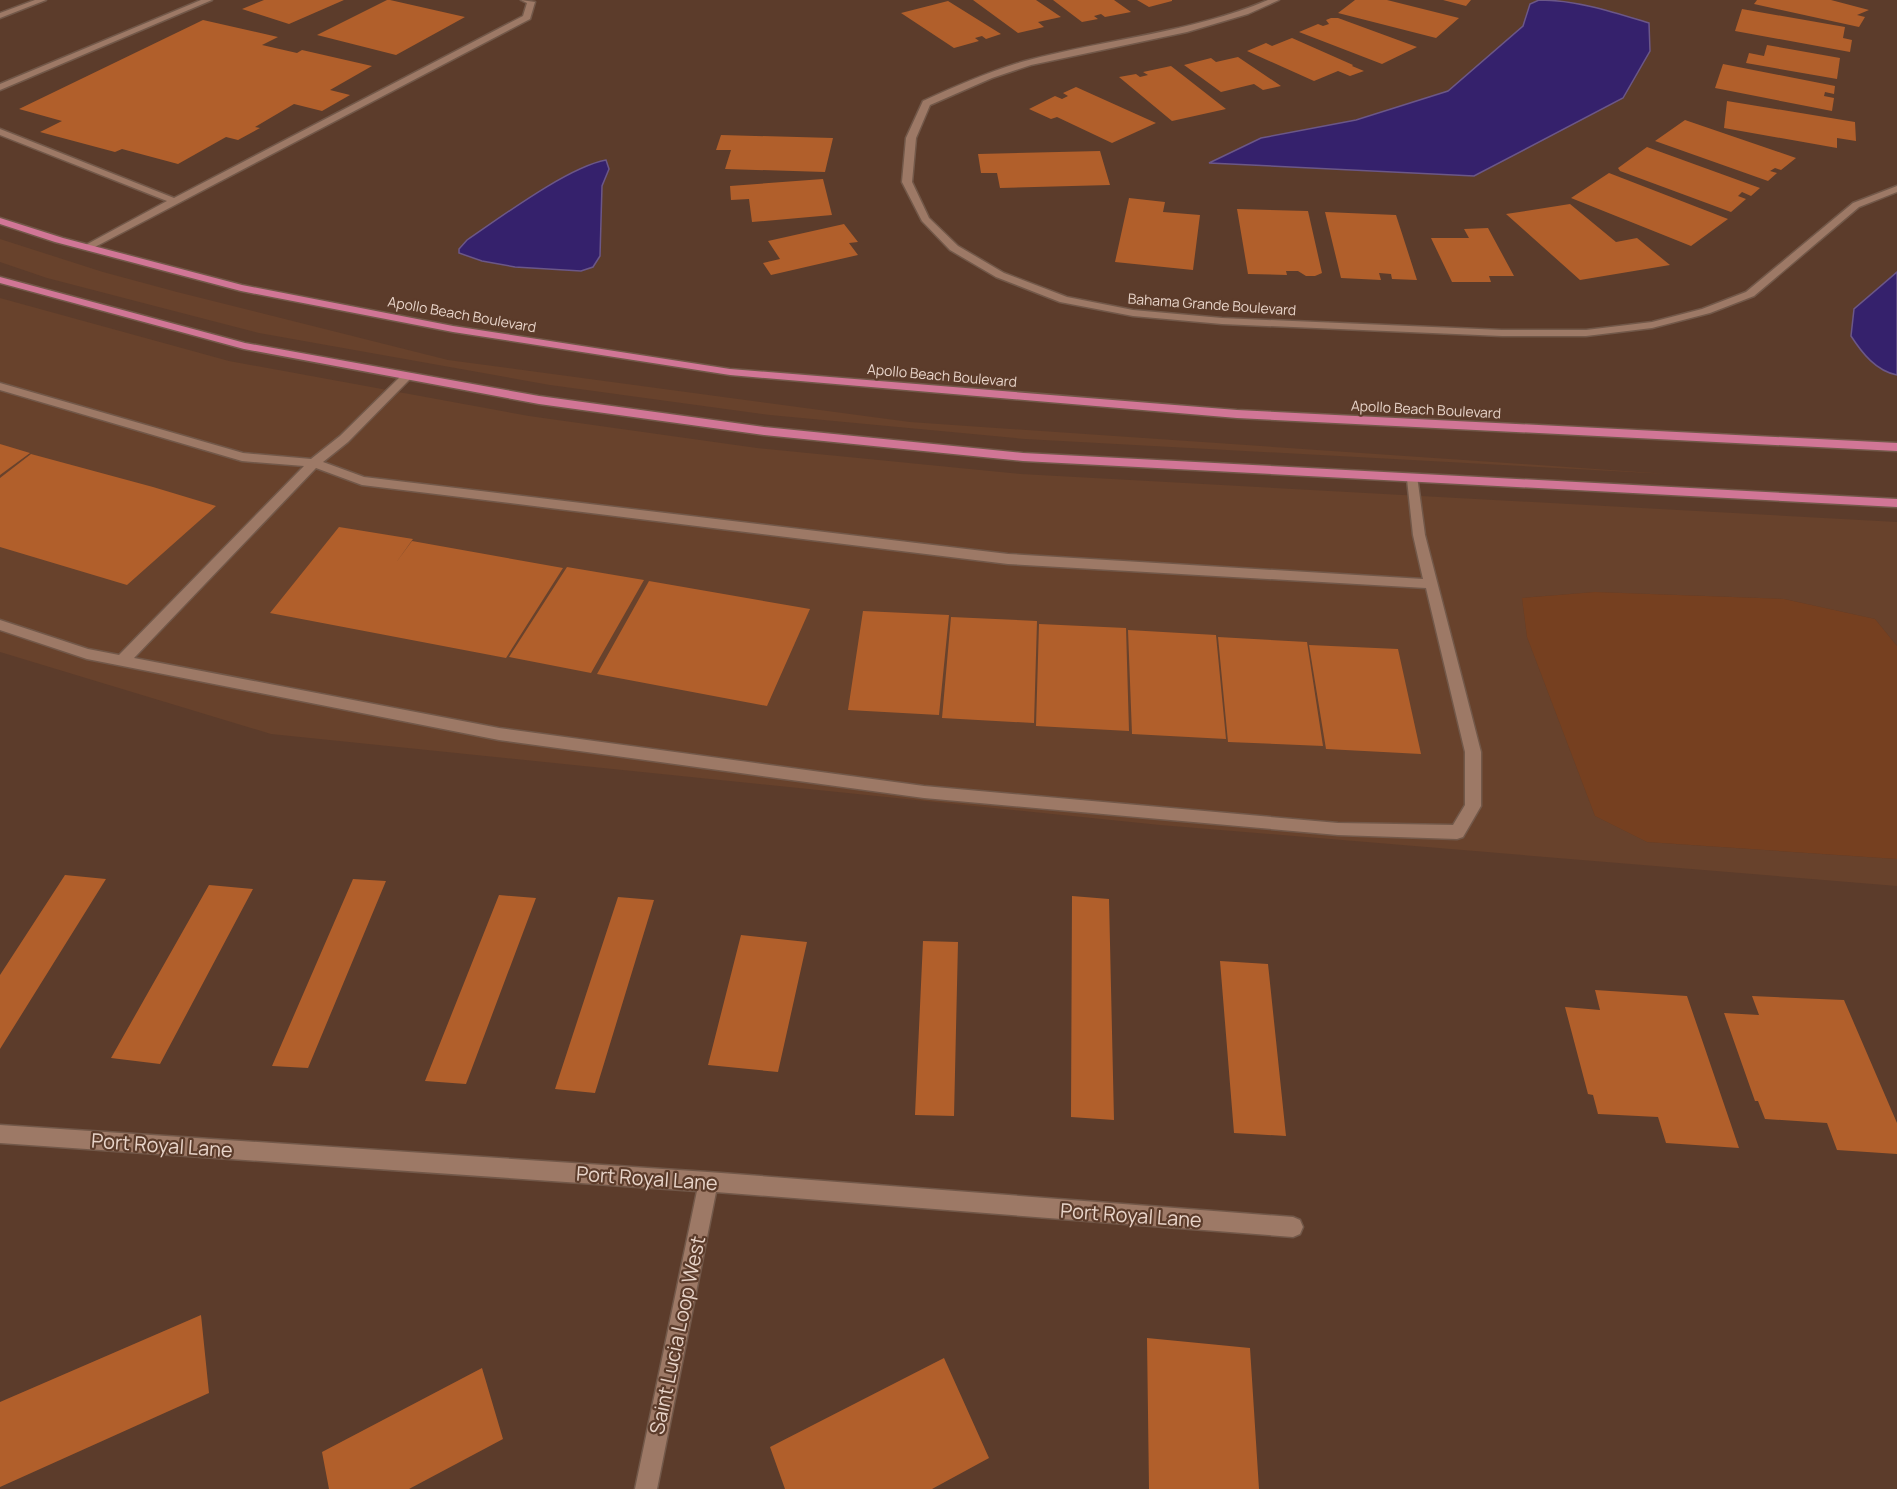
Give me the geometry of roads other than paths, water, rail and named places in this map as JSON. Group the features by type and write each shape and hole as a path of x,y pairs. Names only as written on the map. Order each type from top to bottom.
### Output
{"main road":[{"name":"Apollo Beach Boulevard","path":"0,221 241,288 453,329 730,372 1237,414 1897,447"},
{"path":"0,280 244,346 539,400 787,433 1023,456 1413,479 1897,503"}],"street":[{"path":"0,16 42,0"},
{"path":"0,87 208,0"},
{"path":"87,247 527,18 531,2 525,0"},
{"name":"Bahama Grande Boulevard","path":"1275,0 1244,15 1195,29 1029,63 982,78 926,103 911,138 907,182 925,219 954,248 1000,275 1064,300 1133,313 1245,322 1502,333 1586,333 1652,325 1706,311 1750,294 1856,205 1897,189"},
{"path":"0,132 174,201"},
{"path":"122,661 314,463 344,439 407,376"},
{"path":"0,386 242,457 314,463 362,481 1008,559 1430,584"},
{"path":"0,625 87,654 499,734 924,792 1338,829 1457,832 1473,806 1473,752 1419,535 1413,479"},
{"name":"Port Royal Lane","path":"0,1134 708,1182 1293,1227"},
{"name":"Saint Lucia Loop West","path":"646,1489 708,1182"}]}
